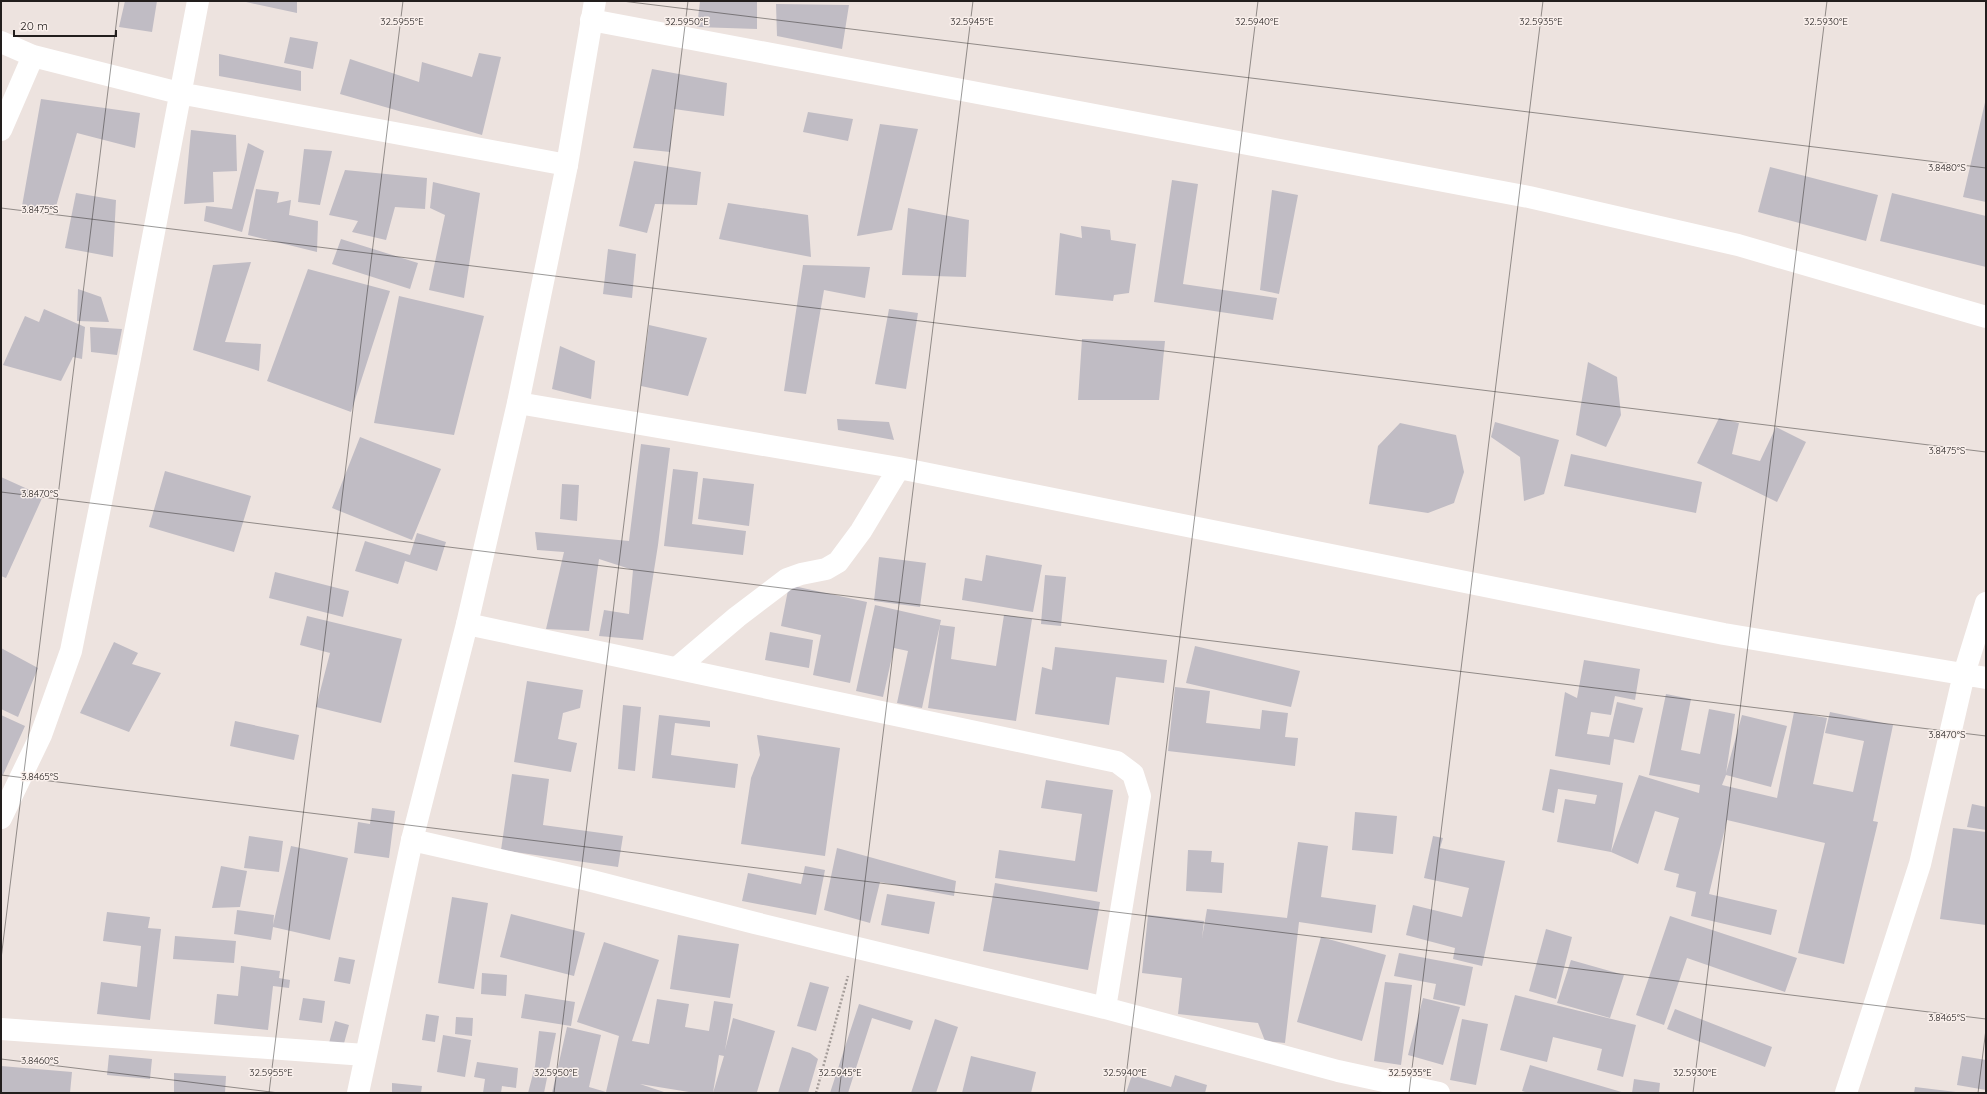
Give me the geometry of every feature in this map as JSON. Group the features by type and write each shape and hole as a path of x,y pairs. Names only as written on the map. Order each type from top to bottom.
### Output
{"street":[{"path":"1,818 41,736 71,651 130,358 179,94 198,1"},
{"path":"358,1093 412,840 467,624 518,403 567,165 593,10 1529,198 1738,245 1986,317"},
{"path":"1,42 33,56 179,94 567,165"},
{"path":"1,130 33,56"},
{"path":"518,403 899,468 1724,634 1986,678"},
{"path":"677,668 737,617 787,579 801,574 826,569 838,562 861,531 899,468"},
{"path":"1846,1093 1920,864 1964,674 1986,603"},
{"path":"467,624 1076,752 1117,762 1133,774 1140,796 1105,1008"},
{"path":"412,840 588,880 1105,1008 1338,1071 1439,1093"},
{"path":"1,1029 365,1055"}],"path":[{"path":"816,1093 856,947"}],"building":[{"path":"125,1 157,1 152,32 119,27"},
{"path":"297,1 297,13 246,2"},
{"path":"700,1 757,1 757,29 697,27"},
{"path":"776,4 849,5 842,49 777,36"},
{"path":"290,37 318,42 313,69 284,63"},
{"path":"479,53 501,57 482,135 340,94 350,59 419,82 422,62 472,77"},
{"path":"219,54 301,71 301,91 219,76"},
{"path":"652,69 727,83 724,116 674,109 670,152 633,148"},
{"path":"1986,98 1986,202 1963,197"},
{"path":"41,99 140,113 135,148 77,133 55,210 22,206"},
{"path":"808,112 853,119 848,141 803,132"},
{"path":"880,124 918,129 892,230 857,236"},
{"path":"191,130 236,135 237,171 213,172 214,202 184,204"},
{"path":"248,143 264,151 242,232 204,221 206,206 232,209"},
{"path":"304,149 332,151 320,205 298,202"},
{"path":"634,161 701,172 697,205 655,204 647,233 619,226"},
{"path":"1770,167 1878,195 1866,241 1758,212"},
{"path":"345,170 427,178 425,209 395,207 386,240 352,232 358,221 329,215"},
{"path":"1172,180 1198,184 1183,284 1277,298 1273,320 1154,302"},
{"path":"433,182 480,193 464,298 429,290 445,215 430,208"},
{"path":"256,189 279,192 277,203 291,200 289,215 318,221 317,252 248,235"},
{"path":"1272,190 1298,195 1279,294 1260,290"},
{"path":"76,193 116,200 113,257 65,248"},
{"path":"1892,193 1986,216 1986,267 1880,241"},
{"path":"728,203 808,215 811,257 719,239"},
{"path":"908,208 969,220 966,277 902,275"},
{"path":"1081,226 1110,230 1111,240 1136,244 1129,293 1114,295 1113,301 1055,295 1060,233 1082,238"},
{"path":"341,239 418,263 410,289 332,264"},
{"path":"608,249 636,254 632,298 603,294"},
{"path":"251,262 225,342 261,344 259,371 193,350 213,265"},
{"path":"803,265 870,267 865,298 824,290 806,394 784,391"},
{"path":"308,269 390,291 351,412 267,381"},
{"path":"78,289 101,297 109,322 77,321"},
{"path":"399,296 484,316 454,435 374,423"},
{"path":"44,309 85,327 82,359 73,357 61,381 3,365 25,316 39,322"},
{"path":"889,309 918,313 906,389 875,384"},
{"path":"649,325 707,338 688,396 641,386"},
{"path":"90,327 122,329 117,355 91,352"},
{"path":"1082,339 1165,341 1159,400 1078,400"},
{"path":"560,346 595,361 591,399 552,389"},
{"path":"1588,362 1617,377 1621,415 1606,447 1576,435"},
{"path":"1719,418 1739,423 1732,454 1760,461 1776,427 1806,442 1777,502 1697,463"},
{"path":"837,419 889,422 894,440 838,430"},
{"path":"1495,422 1559,440 1544,494 1524,501 1520,457 1491,437"},
{"path":"1400,423 1456,435 1464,472 1454,503 1428,513 1369,504 1378,446"},
{"path":"360,437 441,469 412,540 332,508"},
{"path":"641,444 670,448 658,545 643,640 599,636 604,610 629,614 633,570 599,559 589,631 546,629 564,552 537,550 535,532 629,541"},
{"path":"1571,454 1702,482 1696,513 1564,486"},
{"path":"673,469 698,472 692,524 746,531 743,555 664,546"},
{"path":"165,471 251,496 234,552 149,527"},
{"path":"1,477 43,496 6,578 1,576"},
{"path":"703,478 754,484 749,526 698,519"},
{"path":"562,484 579,485 577,521 560,519"},
{"path":"417,533 446,542 437,571 405,561 398,584 355,571 365,541 410,555"},
{"path":"986,555 1042,565 1033,612 962,600 965,578 982,581"},
{"path":"879,557 926,563 920,607 874,601"},
{"path":"275,572 349,591 343,617 269,598"},
{"path":"1045,575 1066,577 1061,626 1041,624"},
{"path":"789,585 867,602 850,683 813,675 821,635 781,626"},
{"path":"875,605 941,620 922,708 897,703 908,651 894,648 883,697 856,691"},
{"path":"1004,615 1032,619 1016,721 928,708 940,625 955,627 951,659 996,666"},
{"path":"307,616 402,639 381,723 316,707 330,653 300,645"},
{"path":"770,632 813,640 809,668 765,660"},
{"path":"114,642 138,653 132,664 161,673 129,732 80,713"},
{"path":"1195,646 1300,671 1291,707 1186,683"},
{"path":"1055,647 1167,660 1164,683 1116,677 1109,725 1035,714 1042,667 1052,670"},
{"path":"1,648 38,668 18,717 1,709"},
{"path":"1584,660 1640,669 1635,700 1615,696 1611,715 1591,712 1587,734 1609,737 1617,702 1643,708 1634,743 1614,739 1610,765 1555,756 1565,692 1577,698"},
{"path":"527,681 583,690 580,708 563,713 558,739 577,743 571,772 514,762"},
{"path":"1175,687 1210,691 1206,723 1260,729 1262,710 1288,713 1285,737 1298,738 1295,766 1168,751"},
{"path":"1666,694 1691,699 1681,750 1700,754 1709,709 1735,714 1726,773 1742,715 1787,726 1771,787 1726,775 1722,785 1777,798 1794,712 1827,718 1813,784 1853,792 1864,741 1825,733 1830,712 1893,725 1873,821 1878,822 1844,964 1798,953 1825,843 1727,820 1709,894 1777,910 1771,935 1691,916 1696,892 1676,887 1679,874 1664,870 1679,818 1655,811 1638,864 1611,852 1639,775 1699,793 1700,785 1649,775"},
{"path":"623,705 641,707 635,771 618,769"},
{"path":"1,715 25,726 3,775 1,774"},
{"path":"659,715 710,721 710,727 675,723 671,755 738,764 735,788 652,778"},
{"path":"235,721 299,735 294,760 230,746"},
{"path":"757,735 840,748 825,856 741,844 751,778 760,755"},
{"path":"1550,769 1623,783 1611,852 1557,842 1565,799 1595,804 1597,795 1558,789 1554,813 1542,810"},
{"path":"512,774 549,779 543,825 623,836 618,867 501,850"},
{"path":"1046,780 1113,790 1097,892 995,878 999,850 1075,861 1082,814 1041,808"},
{"path":"1972,804 1986,807 1986,830 1967,827"},
{"path":"372,808 395,811 389,858 354,853 358,822 370,824"},
{"path":"1355,812 1397,816 1393,854 1352,850"},
{"path":"1953,828 1986,832 1986,925 1940,919"},
{"path":"249,836 283,841 279,872 244,868"},
{"path":"1433,836 1443,838 1440,848 1505,861 1482,966 1453,959 1455,948 1406,935 1413,905 1462,917 1469,888 1424,878"},
{"path":"1298,842 1328,846 1321,897 1376,905 1372,933 1299,922 1285,1043 1265,1041 1258,1023 1178,1014 1182,978 1142,973 1148,915 1204,921 1202,938 1207,909 1287,918"},
{"path":"291,846 348,858 330,940 273,927 271,940 234,934 237,910 274,915 273,925"},
{"path":"837,848 956,881 954,896 880,882 870,923 824,910"},
{"path":"1188,850 1212,851 1211,862 1224,863 1222,893 1186,891"},
{"path":"221,866 247,871 240,907 212,908"},
{"path":"805,866 825,870 816,915 742,901 748,873 801,884"},
{"path":"995,883 1100,902 1088,970 983,951"},
{"path":"887,894 935,902 929,934 881,925"},
{"path":"452,897 488,903 474,989 438,983"},
{"path":"107,912 150,917 148,928 161,929 150,1020 97,1014 101,982 137,987 141,946 103,941"},
{"path":"511,914 585,933 574,976 500,957"},
{"path":"1670,916 1797,958 1785,992 1687,958 1664,1025 1636,1015"},
{"path":"1546,929 1572,937 1556,999 1529,991"},
{"path":"678,935 739,944 730,998 670,989"},
{"path":"175,936 236,941 234,963 173,959"},
{"path":"1321,937 1386,955 1362,1041 1297,1022"},
{"path":"604,942 659,960 632,1041 649,1044 657,999 689,1004 685,1027 709,1031 714,1001 733,1004 725,1050 733,1018 775,1031 757,1092 760,1093 713,1093 695,1093 640,1084 667,1093 552,1093 567,1027 601,1035 589,1087 606,1092 619,1036 577,1022","holes":["719,1055 724,1056 713,1093"]},
{"path":"1399,953 1473,967 1465,1006 1433,999 1436,984 1394,976"},
{"path":"339,957 355,960 350,984 334,981"},
{"path":"1571,960 1624,975 1610,1018 1557,1003"},
{"path":"241,966 280,971 279,978 290,980 289,988 273,986 268,1030 214,1024 217,994 238,996"},
{"path":"482,973 507,975 506,996 481,994"},
{"path":"810,982 829,987 816,1031 797,1026"},
{"path":"1385,982 1412,985 1401,1065 1374,1061"},
{"path":"525,994 575,1002 571,1026 521,1018"},
{"path":"1515,995 1636,1025 1623,1077 1597,1070 1602,1049 1553,1037 1547,1062 1500,1050"},
{"path":"303,998 325,1001 322,1023 299,1020"},
{"path":"1423,998 1460,1007 1443,1065 1408,1055"},
{"path":"859,1004 913,1021 910,1030 872,1018 848,1093 830,1093"},
{"path":"1675,1009 1772,1047 1765,1067 1667,1029"},
{"path":"426,1014 439,1016 435,1042 422,1040"},
{"path":"456,1017 473,1018 472,1036 455,1034"},
{"path":"935,1019 958,1027 936,1093 911,1093"},
{"path":"1462,1019 1488,1024 1476,1085 1450,1080"},
{"path":"335,1021 349,1025 343,1047 329,1043"},
{"path":"539,1031 556,1033 544,1093 528,1093 535,1066"},
{"path":"443,1035 471,1040 465,1077 437,1072"},
{"path":"792,1047 810,1053 818,1059 808,1093 778,1093"},
{"path":"109,1055 152,1059 150,1079 107,1075"},
{"path":"971,1056 1036,1072 1031,1093 962,1093"},
{"path":"1962,1056 1986,1060 1986,1090 1957,1085"},
{"path":"477,1062 518,1068 516,1088 502,1086 501,1093 483,1093 485,1079 474,1077"},
{"path":"1530,1065 1625,1093 1529,1093 1522,1091"},
{"path":"1,1066 72,1072 70,1093 1,1093"},
{"path":"174,1073 226,1076 225,1093 174,1093"},
{"path":"1132,1075 1171,1087 1175,1075 1207,1085 1205,1093 1126,1093"},
{"path":"1634,1079 1660,1083 1659,1093 1632,1093"},
{"path":"392,1083 422,1086 421,1093 392,1093"},
{"path":"1915,1087 1956,1092 1956,1093 1914,1093"}]}
